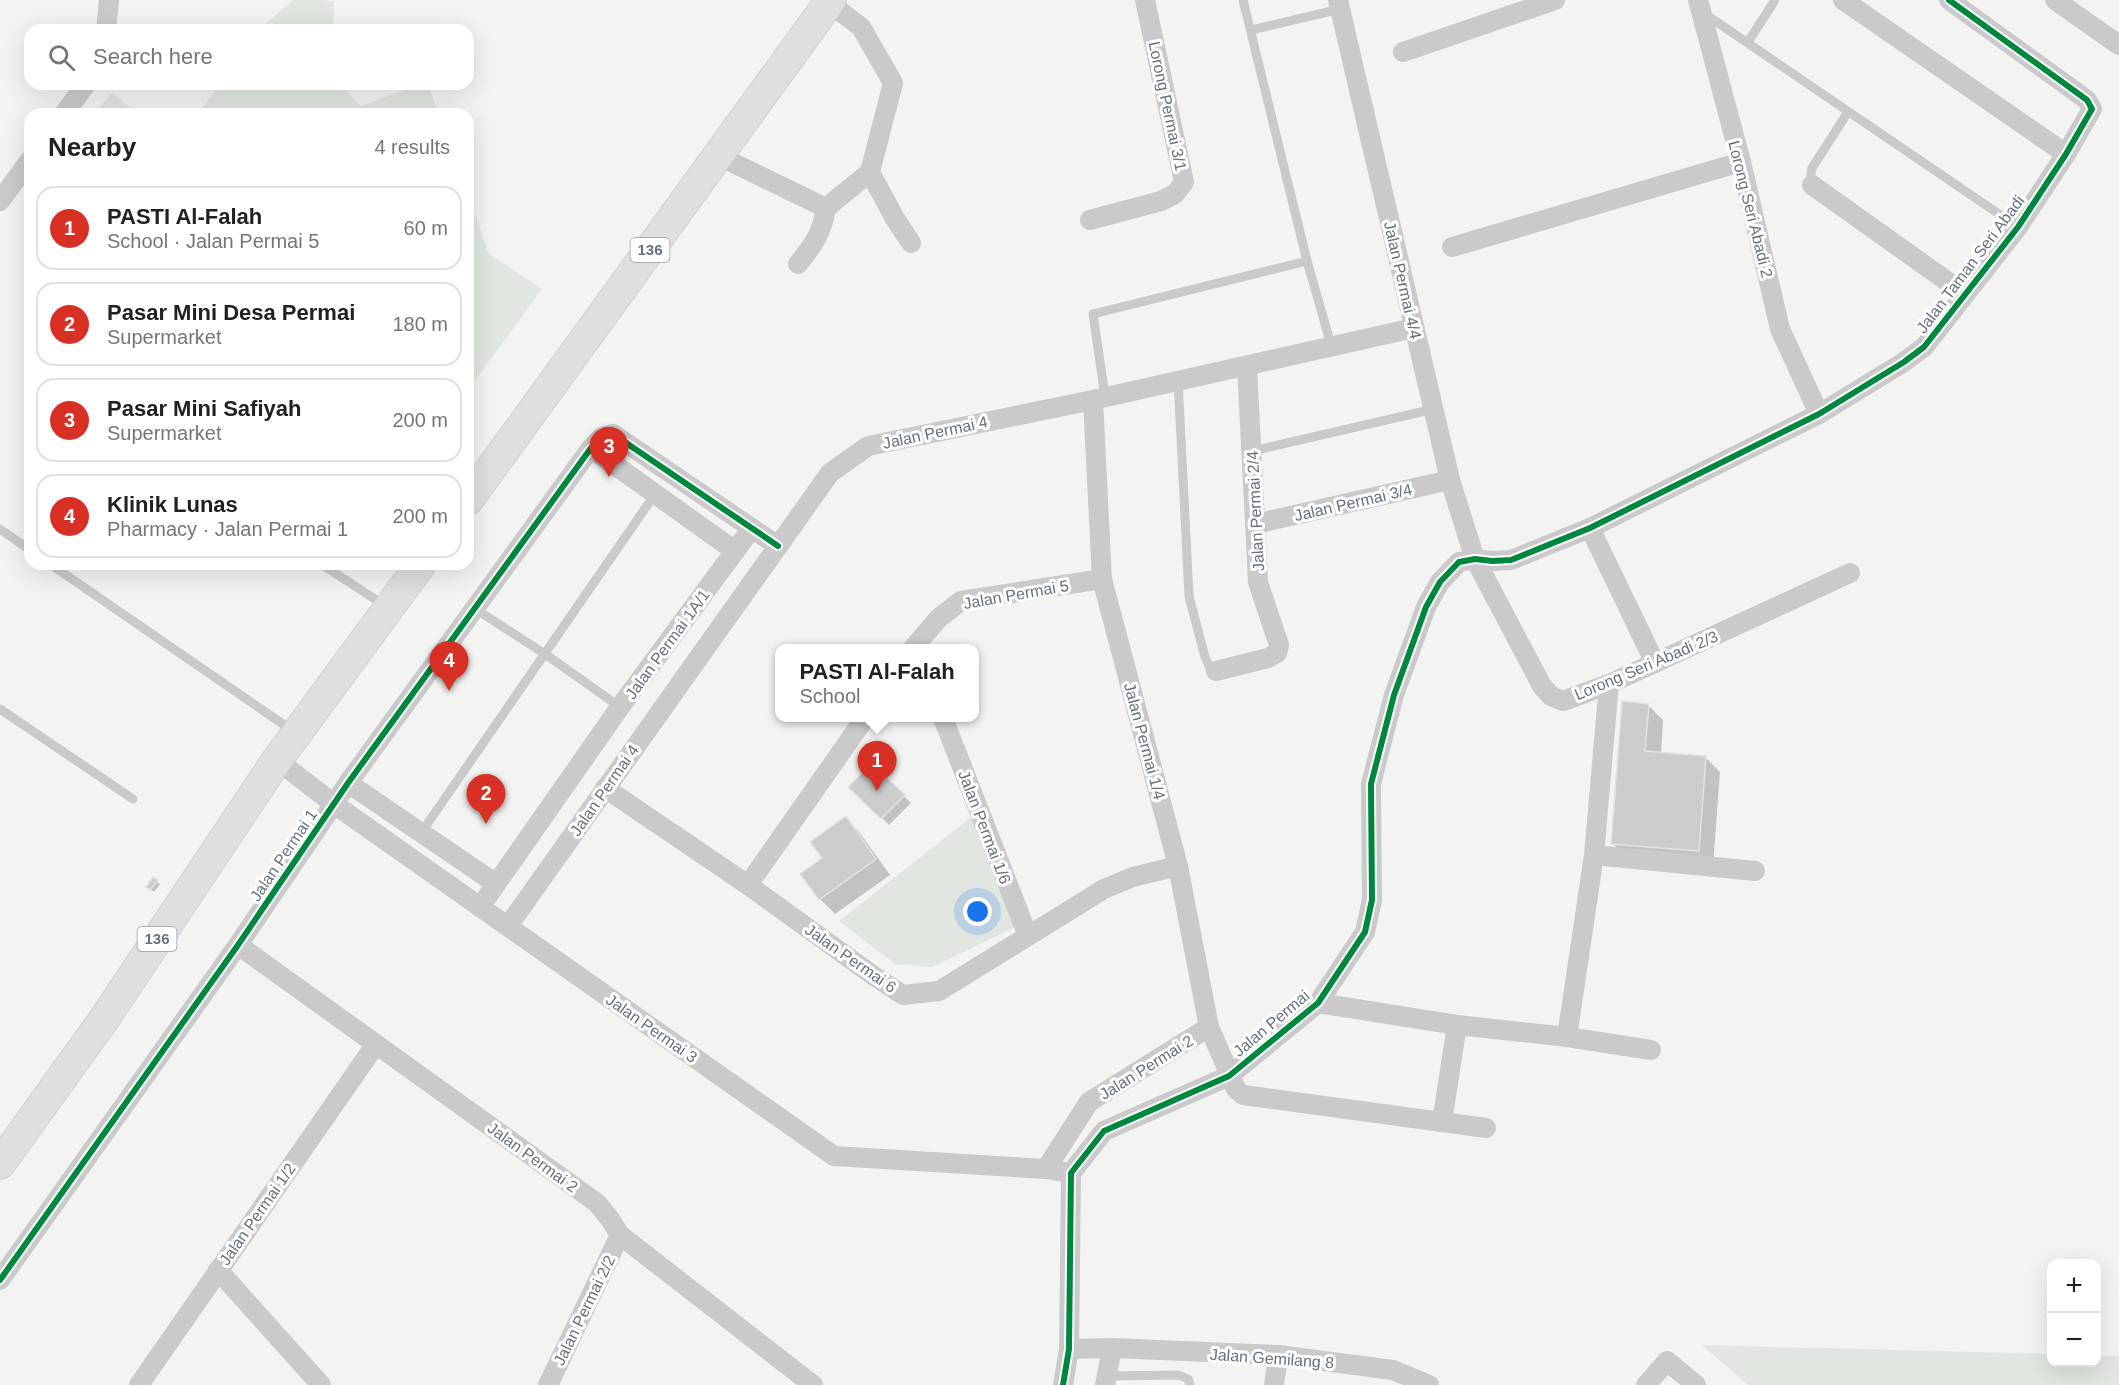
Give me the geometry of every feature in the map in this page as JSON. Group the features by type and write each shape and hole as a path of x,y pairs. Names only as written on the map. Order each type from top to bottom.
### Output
{"main road":[{"name":"136","path":"474,492 830,1"},
{"name":"136","path":"2,1158 107,1015 277,760 417,570"}],"street":[{"path":"107,24 109,0"},
{"name":"Lorong Permai 3/1","path":"1090,220 1161,201 1175,194 1184,182 1145,0"},
{"path":"1403,52 1555,0"},
{"path":"1843,0 2066,154"},
{"name":"Jalan Taman Seri Abadi","path":"1475,559 1511,560 1590,528 1819,414 1904,362 1924,347 2018,227 2066,154 2092,109 2087,100 1949,0"},
{"path":"2055,0 2119,45"},
{"path":"798,264 818,238 824,223 826,208 870,172 893,83 861,27 830,1"},
{"name":"Jalan Permai 4/4","path":"1339,4 1450,480 1475,559"},
{"name":"Lorong Seri Abadi 2","path":"1700,6 1741,162 1780,329 1819,414"},
{"path":"68,108 82,90"},
{"path":"719,156 826,208"},
{"path":"1452,247 1741,162"},
{"path":"0,201 24,168"},
{"path":"870,172 911,243"},
{"path":"1812,185 1965,294"},
{"name":"Jalan Permai 4","path":"508,926 830,472 868,446 1332,348 1414,328"},
{"name":"Jalan Permai 2/4","path":"1216,672 1268,658 1277,653 1279,645 1258,582 1246,366"},
{"name":"Jalan Permai 1/4","path":"1099,398 1102,579 1178,866 1209,1027 1229,1076"},
{"path":"735,551 591,448 603,437 613,434 778,546"},
{"name":"Jalan Permai 1","path":"0,1280 238,945 348,783 591,448"},
{"name":"Jalan Permai 3/4","path":"1255,524 1450,480"},
{"name":"Jalan Permai 1A/1","path":"480,907 495,883 752,528"},
{"path":"1590,528 1656,663"},
{"name":"Lorong Seri Abadi 2/3","path":"1475,559 1542,686 1551,696 1563,701 1609,684 1850,573"},
{"name":"Jalan Permai","path":"1071,1173 1104,1131 1229,1076 1318,1003 1365,932 1372,900 1371,783 1395,695 1425,607 1440,582 1460,562 1475,559"},
{"name":"Jalan Permai 5","path":"918,644 939,618 961,601 1102,579"},
{"path":"1567,1037 1594,855 1609,684"},
{"path":"748,885 862,722"},
{"name":"Jalan Permai 1/6","path":"945,722 1028,936"},
{"name":"Jalan Permai 3","path":"277,760 334,804 834,1156 1046,1169 1071,1173"},
{"path":"348,783 495,883"},
{"name":"Jalan Permai 6","path":"605,788 748,885 903,995 939,991 1104,890 1133,878 1178,866"},
{"path":"1594,855 1755,871"},
{"name":"Jalan Permai 2","path":"238,945 597,1203 620,1235 813,1385"},
{"path":"1318,1003 1457,1025 1567,1037 1651,1050"},
{"path":"1442,1122 1457,1025"},
{"name":"Jalan Permai 2","path":"1046,1169 1089,1102 1209,1027"},
{"name":"Jalan Permai 1/2","path":"139,1385 376,1044"},
{"path":"1229,1076 1236,1089 1243,1095 1486,1128"},
{"path":"1063,1385 1069,1349 1071,1173"},
{"name":"Jalan Permai 2/2","path":"548,1385 620,1235"},
{"path":"218,1270 321,1385"},
{"path":"1105,1380 1112,1348"},
{"name":"Jalan Gemilang 8","path":"1069,1349 1112,1348 1278,1355 1393,1370 1430,1385"},
{"path":"1274,1385 1278,1355"},
{"path":"1646,1385 1667,1361 1695,1385"}],"lane":[{"path":"1243,0 1307,261 1332,348"},
{"path":"1748,42 1775,0"},
{"path":"1251,30 1339,4"},
{"path":"1700,6 1848,112 2018,227"},
{"path":"1812,185 1812,168 1848,112"},
{"path":"1099,398 1094,314 1307,261"},
{"path":"1178,380 1190,596 1205,657 1210,668 1216,672"},
{"path":"1252,450 1435,408"},
{"path":"421,833 655,494"},
{"path":"0,530 24,546"},
{"path":"59,570 297,733"},
{"path":"330,570 389,608"},
{"path":"473,608 545,654 621,708"},
{"path":"0,709 133,799"},
{"path":"1105,1380 1179,1375 1188,1380 1190,1385"}],"shaded area":[{"path":"293,0 334,2 333,24 266,24"},
{"path":"216,90 345,90 361,106 405,90 430,90 437,108 202,108"},
{"path":"112,93 131,108 99,108"},
{"path":"474,212 489,254 542,289 474,382"},
{"path":"974,815 1016,927 932,967 895,964 839,921"},
{"path":"1702,1345 2047,1354 2047,1367 2101,1367 2101,1356 2119,1356 2119,1385 1748,1385"}],"building":[{"path":"1622,701 1649,704 1645,751 1706,756 1699,851 1611,844"},
{"path":"872,763 905,795 881,819 848,787"},
{"path":"846,816 876,859 819,900 800,874 822,858 810,842"},
{"path":"153,877 158,880 150,890 146,887"}],"cycle path":[{"path":"1063,1385 1069,1349 1071,1173 1104,1131 1229,1076 1318,1003 1365,932 1372,900 1371,784 1394,695 1426,607 1440,582 1459,562 1475,559 1511,560 1590,528 1819,414 1904,362 1924,347 2018,227 2066,154 2092,109 2087,100 1949,0"},
{"path":"0,1280 238,945 348,783 591,448 602,437 613,434 778,546"}],"place":[{"name":"Pasar Mini Safiyah","path":"609,477"},
{"name":"Klinik Lunas","path":"449,691"},
{"name":"PASTI Al-Falah","path":"877,791"},
{"name":"Pasar Mini Desa Permai","path":"486,824"}]}
